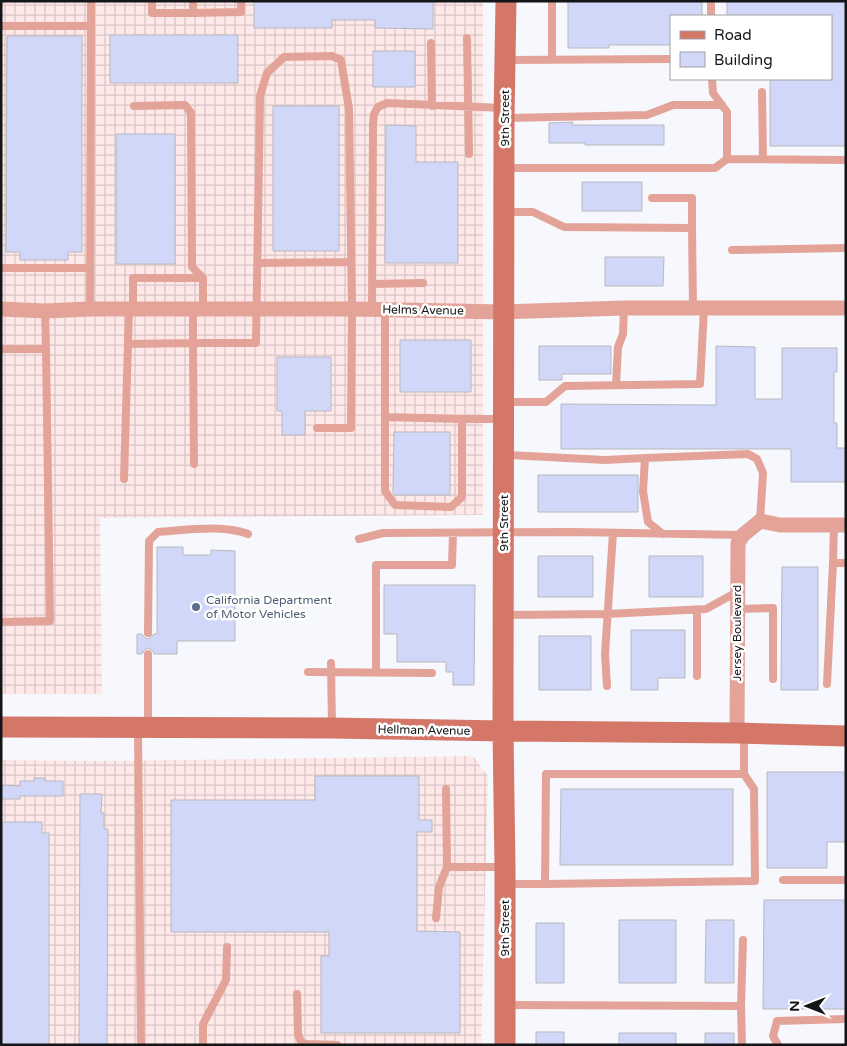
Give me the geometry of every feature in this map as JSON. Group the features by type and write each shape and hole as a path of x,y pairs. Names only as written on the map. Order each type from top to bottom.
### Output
{"street":[{"name":"9th Street","path":"505,1045 503,615 506,1"},
{"name":"Helms Avenue","path":"1,309 46,312 90,309 379,309 504,312 624,308 846,308"},
{"path":"743,535 760,521 780,525 840,525"},
{"name":"Jersey Boulevard","path":"740,733 737,592 738,543 743,535"},
{"name":"Hellman Avenue","path":"1,727 332,728 846,736"}],"lane":[{"path":"90,309 91,1"},
{"path":"152,1 152,13 241,12 241,1"},
{"path":"193,1 193,13"},
{"path":"552,1 552,60"},
{"path":"711,1 711,15"},
{"path":"1,26 91,26"},
{"path":"467,38 468,154"},
{"path":"431,43 432,106"},
{"path":"128,344 256,343 260,96 268,73 284,58 332,56 341,60 349,109 352,309 351,428 316,428"},
{"path":"505,60 670,59"},
{"path":"712,80 713,93 727,112 727,159"},
{"path":"762,92 763,158"},
{"path":"462,419 462,496 451,507 395,505 385,490 385,417 379,309 372,284 373,125 374,114 378,107 387,103 467,107 504,113 647,115 673,105 722,105"},
{"path":"134,106 185,105 191,113 192,267 203,278"},
{"path":"504,168 715,168 727,159 846,160"},
{"path":"385,417 462,419 546,402 565,386 700,384 692,198 652,198"},
{"path":"504,212 533,212 564,227 692,228"},
{"path":"732,250 846,248"},
{"path":"258,263 351,262"},
{"path":"1,268 90,268"},
{"path":"124,480 128,344 133,278 203,278"},
{"path":"194,464 193,343 203,278"},
{"path":"372,284 423,283"},
{"path":"616,385 618,347 623,334 624,308"},
{"path":"1,622 50,621 46,312"},
{"path":"1,349 46,349"},
{"path":"504,455 605,460 748,454 757,459 763,473 760,521"},
{"path":"645,458 643,491 648,522 663,534"},
{"path":"828,684 833,563 840,525"},
{"path":"148,634 149,541 158,532 195,529 237,529 248,534"},
{"path":"359,539 383,533 743,535"},
{"path":"376,673 376,565 452,565 453,533"},
{"path":"606,686 605,654 613,533"},
{"path":"833,563 846,563"},
{"path":"503,615 607,614 697,610 706,609 737,592"},
{"path":"737,609 773,608 773,679"},
{"path":"697,610 697,676"},
{"path":"141,1045 143,727 148,654"},
{"path":"331,662 332,728"},
{"path":"308,672 432,673"},
{"path":"447,867 545,884 755,881 754,789 744,774 740,733"},
{"path":"545,884 546,774 744,774"},
{"path":"436,918 439,887 447,867 446,789"},
{"path":"783,880 846,880"},
{"path":"742,1045 743,940"},
{"path":"203,1045 203,1024 226,980 227,947"},
{"path":"297,994 298,1034 301,1042 306,1044 337,1045"},
{"path":"505,1005 741,1006"},
{"path":"778,1045 773,1036 777,1021 846,1019"}],"shaded area":[{"path":"1,1 483,1 483,515 100,518 102,694 1,694"},
{"path":"473,756 488,776 481,1045 1,1045 1,760 98,761"}],"building":[{"path":"254,1 433,1 433,29 375,28 375,20 332,20 332,28 254,28"},
{"path":"568,1 702,1 702,15 670,15 670,45 609,45 609,48 568,48"},
{"path":"727,1 846,1 846,146 770,146 770,80 832,80 832,15 727,15"},
{"path":"110,35 238,35 238,83 110,83"},
{"path":"7,36 82,36 82,252 68,252 68,260 20,260 20,252 6,252"},
{"path":"373,51 415,51 415,87 373,87"},
{"path":"273,106 339,106 339,251 273,251"},
{"path":"573,122 572,125 664,125 664,145 549,143 549,123"},
{"path":"386,125 416,126 416,162 458,162 458,263 385,263"},
{"path":"116,134 175,134 175,264 116,264"},
{"path":"582,182 642,182 642,211 582,211"},
{"path":"605,257 664,257 663,286 605,286"},
{"path":"400,340 471,340 471,392 400,392"},
{"path":"539,346 611,346 611,374 562,374 562,380 539,380"},
{"path":"716,346 755,347 755,399 782,399 782,348 837,348 837,372 834,372 834,423 837,423 837,448 846,448 846,482 791,482 791,449 561,449 561,404 716,405"},
{"path":"277,357 331,357 331,411 305,411 305,435 282,435 282,411 277,411"},
{"path":"394,432 450,432 450,495 395,495 393,493"},
{"path":"538,475 638,475 638,512 538,512"},
{"name":"California Department of Motor Vehicles","path":"157,547 183,547 183,555 211,555 211,550 235,551 235,641 177,641 177,654 154,654 148,648 142,654 137,654 137,634 142,634 148,639 157,634"},
{"path":"538,556 593,556 593,597 538,597"},
{"path":"649,556 703,556 703,597 649,597"},
{"path":"782,567 818,567 818,690 781,690"},
{"path":"384,585 475,585 474,685 453,685 453,672 446,672 446,662 397,662 397,634 384,634"},
{"path":"631,630 685,630 685,678 658,678 658,690 631,690"},
{"path":"539,636 591,636 591,690 539,690"},
{"path":"767,772 846,772 846,842 827,842 827,868 767,868"},
{"path":"315,776 419,776 419,820 432,820 432,832 417,832 417,931 460,932 460,1033 321,1033 321,956 329,956 329,932 171,932 171,800 315,800"},
{"path":"34,778 45,778 45,781 63,781 63,796 20,796 20,799 1,799 1,785 20,786 20,781 34,781"},
{"path":"561,789 733,789 733,865 560,865"},
{"path":"80,794 102,794 101,813 104,813 104,829 108,829 107,1045 79,1045"},
{"path":"1,822 42,822 42,833 49,833 49,1045 1,1045"},
{"path":"764,900 846,900 846,1009 763,1009"},
{"path":"619,920 676,920 676,983 619,983"},
{"path":"706,920 734,920 734,983 705,983"},
{"path":"536,923 564,923 564,983 536,983"},
{"path":"536,1032 564,1032 564,1045 536,1045"},
{"path":"619,1033 676,1033 676,1045 619,1045"},
{"path":"705,1033 734,1033 734,1045 705,1045"}],"place":[{"name":"California Department of Motor Vehicles","path":"196,607"}]}
